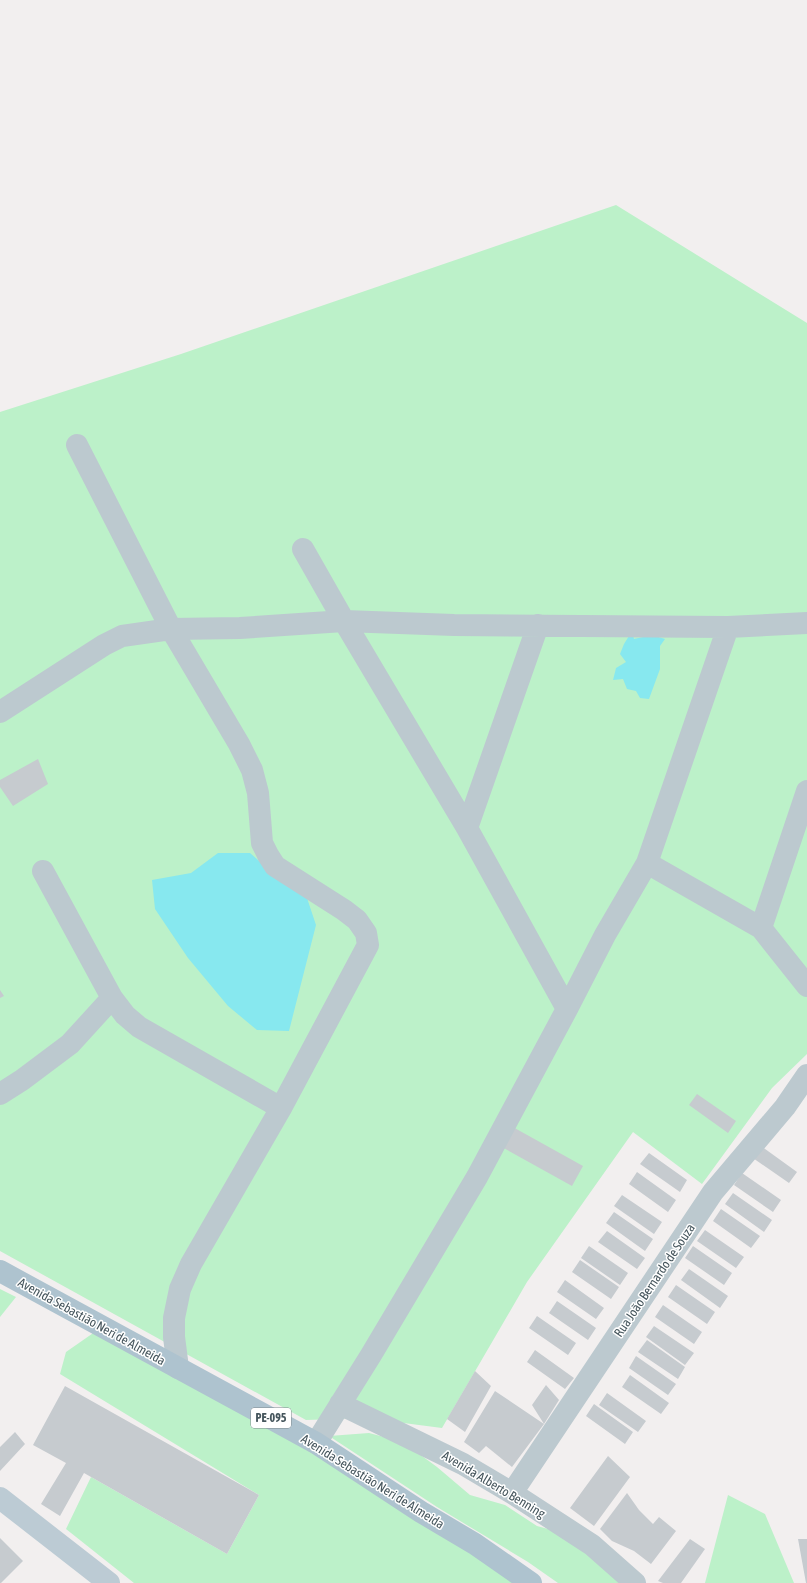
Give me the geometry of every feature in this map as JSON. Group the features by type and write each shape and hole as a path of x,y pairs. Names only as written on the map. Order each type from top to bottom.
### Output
{"main road":[{"name":"Avenida Sebastião Neri de Almeida","path":"0,1270 316,1442 421,1512 475,1544 531,1583"}],"street":[{"path":"77,445 171,629 239,744 252,770 258,793 262,843 268,855 276,866 352,915 366,933 368,945 280,1108 191,1264 180,1288 174,1318 174,1337 178,1368"},
{"path":"303,549 467,828 567,1010"},
{"path":"0,712 110,642 122,636 171,629 240,628 344,621 454,625 728,627 807,623"},
{"path":"467,828 538,625"},
{"path":"316,1442 371,1355 477,1177 567,1010 604,935 647,863 728,627"},
{"path":"761,928 807,791"},
{"path":"647,863 761,928 807,986"},
{"path":"43,871 112,998 125,1015 139,1027 280,1108"},
{"path":"0,1094 22,1080 70,1044 112,998"},
{"name":"Rua João Bernardo de Souza","path":"512,1493 713,1192 785,1107 807,1075"},
{"name":"Avenida Alberto Benning","path":"340,1404 463,1464 512,1493 592,1544 635,1583"},
{"path":"0,1498 109,1583"}],"green space":[{"path":"616,205 807,323 807,1054 772,1088 702,1184 633,1132 527,1282 442,1428 365,1418 306,1420 0,1251 0,412 181,354"},
{"path":"0,1289 16,1297 0,1317"},
{"path":"99,1329 313,1449 525,1583 134,1583 66,1529 91,1477 227,1554 259,1495 60,1374 66,1352"},
{"path":"369,1433 403,1442 437,1467 470,1495 505,1505 537,1526 574,1536 619,1583 558,1583 528,1562 437,1507 329,1436"},
{"path":"728,1495 765,1514 794,1583 705,1583"}],"water":[{"path":"632,631 634,639 652,635 665,639 660,646 660,669 649,699 640,698 636,691 627,689 623,679 613,680 616,668 626,662 620,654"},
{"path":"218,853 250,853 274,874 307,898 316,925 289,1031 257,1030 228,1006 188,958 155,909 152,880 191,873"}],"building":[{"path":"38,759 48,784 13,806 0,787 0,780"},
{"path":"0,990 4,996 0,998"},
{"path":"697,1094 736,1121 728,1133 689,1105"},
{"path":"511,1126 583,1166 572,1186 500,1146"},
{"path":"758,1144 797,1172 789,1183 750,1156"},
{"path":"649,1153 687,1180 680,1192 640,1164"},
{"path":"637,1172 676,1200 668,1212 629,1184"},
{"path":"742,1173 781,1200 773,1212 734,1185"},
{"path":"733,1193 772,1220 764,1232 725,1204"},
{"path":"622,1195 662,1222 654,1234 614,1206"},
{"path":"721,1209 760,1236 751,1248 713,1221"},
{"path":"614,1212 653,1239 645,1251 606,1223"},
{"path":"705,1230 744,1257 736,1268 697,1241"},
{"path":"607,1231 645,1258 637,1269 598,1242"},
{"path":"589,1246 628,1273 620,1285 581,1258"},
{"path":"693,1246 732,1273 724,1285 685,1258"},
{"path":"580,1260 619,1287 611,1299 572,1272"},
{"path":"689,1269 728,1296 720,1308 681,1280"},
{"path":"565,1280 604,1308 596,1319 557,1292"},
{"path":"676,1285 715,1312 707,1324 668,1297"},
{"path":"557,1301 596,1328 588,1340 549,1313"},
{"path":"663,1305 702,1332 694,1344 655,1317"},
{"path":"537,1316 576,1343 568,1355 529,1328"},
{"path":"654,1326 694,1353 685,1365 646,1337"},
{"path":"647,1340 685,1367 678,1379 638,1352"},
{"path":"535,1350 574,1378 565,1389 527,1362"},
{"path":"636,1356 676,1384 668,1395 629,1368"},
{"path":"475,1371 491,1386 465,1432 447,1419"},
{"path":"630,1375 669,1403 661,1414 622,1387"},
{"path":"546,1385 559,1400 544,1424 532,1405"},
{"path":"65,1386 259,1495 227,1554 84,1473 60,1516 41,1504 66,1463 33,1445"},
{"path":"495,1391 544,1424 512,1467 486,1446 479,1453 464,1442"},
{"path":"607,1393 646,1421 638,1432 599,1405"},
{"path":"594,1404 633,1432 625,1444 586,1416"},
{"path":"15,1432 25,1444 0,1471 0,1447"},
{"path":"608,1456 630,1477 594,1526 570,1508"},
{"path":"627,1493 639,1510 653,1524 659,1517 676,1531 651,1564 634,1551 612,1541 600,1529"},
{"path":"0,1538 23,1561 1,1583 0,1583"},
{"path":"690,1539 705,1549 681,1583 663,1583 658,1581"},
{"path":"798,1539 807,1539 807,1583 806,1583"}]}
